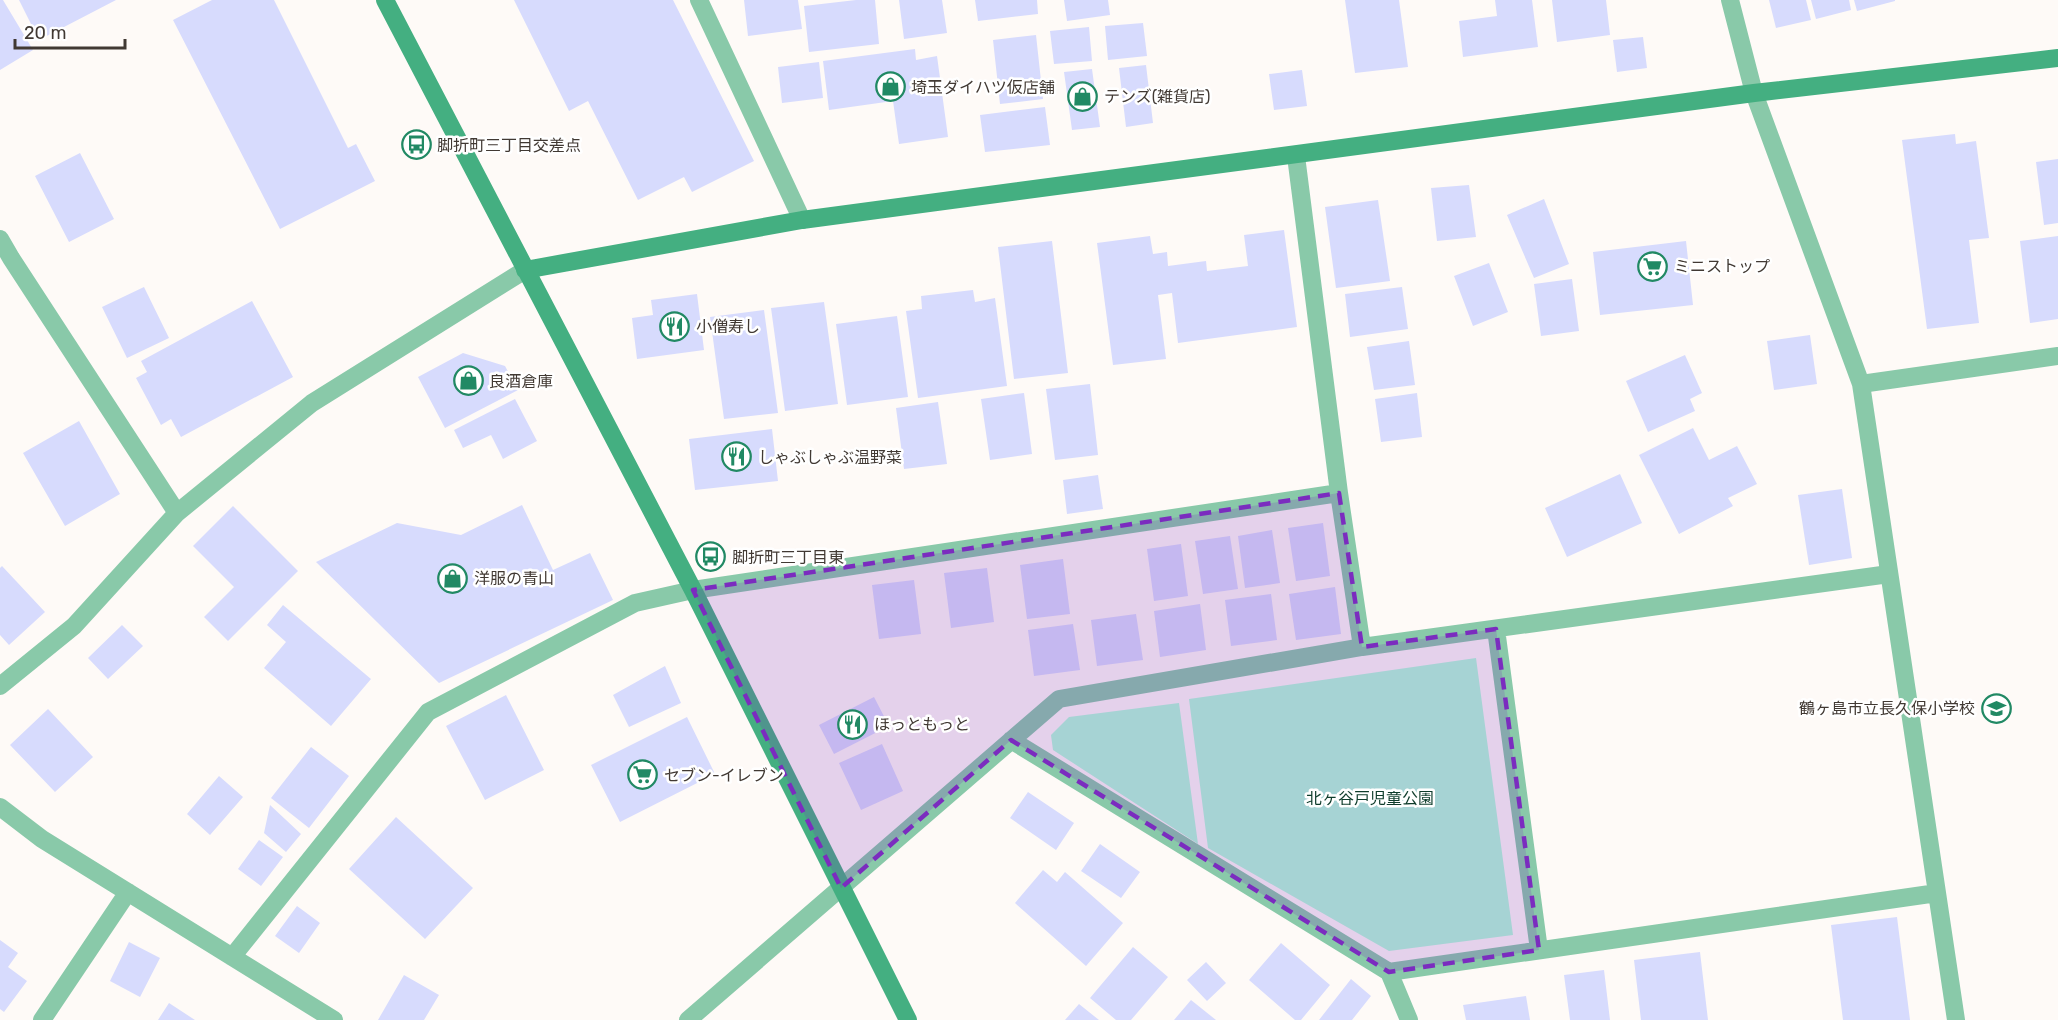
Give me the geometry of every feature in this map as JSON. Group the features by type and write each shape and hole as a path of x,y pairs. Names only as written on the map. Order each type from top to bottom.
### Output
{"street":[{"path":"384,0 693,590 908,1020"},
{"path":"699,0 802,220"},
{"path":"1730,0 1754,93 1861,384 1956,1020"},
{"path":"0,686 74,626 177,513 312,403 525,270 802,220 1296,156 1754,93 2058,58"},
{"path":"1296,156 1339,493 1362,646"},
{"path":"0,238 177,513"},
{"path":"1861,384 2058,356"},
{"path":"232,957 428,712 635,603 693,590 1339,493"},
{"path":"688,1020 1059,699 1362,646 1889,574"},
{"path":"1496,629 1539,950"},
{"path":"1011,740 1389,972 1409,1020"},
{"path":"0,807 42,839 334,1020"},
{"path":"42,1020 128,892"},
{"path":"1389,972 1937,892"}],"highlighted area":[{"path":"1339,493 1362,647 1496,629 1539,950 1389,972 1011,740 841,888 693,590"}],"green space":[{"name":"北ヶ谷戸児童公園","path":"1476,658 1513,935 1389,951 1208,848 1189,699"},
{"path":"1179,703 1198,844 1053,750 1051,735 1069,717"}],"building":[{"path":"0,0 3,0 33,50 0,70"},
{"path":"19,0 116,0 39,40"},
{"path":"212,0 274,0 348,148 356,144 375,181 280,229 173,20"},
{"path":"514,0 673,0 754,161 692,192 684,177 638,200 588,101 569,111"},
{"path":"744,0 798,0 802,29 748,36"},
{"path":"875,0 879,44 809,52 804,6"},
{"path":"899,0 942,0 947,33 904,39"},
{"path":"975,0 1037,0 1038,14 978,21"},
{"path":"1064,0 1108,0 1110,15 1067,21"},
{"path":"1345,0 1399,0 1408,67 1355,73"},
{"path":"1495,0 1532,0 1538,47 1463,57 1459,21 1497,16"},
{"path":"1552,0 1606,0 1610,35 1557,42"},
{"path":"1769,0 1806,0 1811,20 1776,28"},
{"path":"1811,0 1849,0 1851,10 1816,19"},
{"path":"1854,0 1895,0 1895,1 1857,11"},
{"path":"1143,23 1147,56 1108,60 1105,26"},
{"path":"1089,27 1092,61 1054,64 1050,31"},
{"path":"1036,35 1043,99 1000,104 993,40"},
{"path":"1643,37 1647,68 1617,72 1613,40"},
{"path":"915,49 916,60 937,56 948,137 899,144 893,101 829,110 823,61"},
{"path":"819,62 823,98 782,103 778,67"},
{"path":"1146,65 1153,123 1126,127 1119,68"},
{"path":"1092,69 1100,127 1072,130 1064,72"},
{"path":"1302,70 1307,106 1274,110 1269,74"},
{"path":"1045,107 1050,145 985,152 980,115"},
{"path":"1955,134 1956,144 1976,141 1989,238 1969,240 1979,323 1927,329 1902,140"},
{"path":"80,153 114,219 69,242 35,176"},
{"path":"2058,159 2058,223 2044,225 2036,162"},
{"path":"1469,185 1476,237 1437,241 1431,188"},
{"path":"1544,199 1569,264 1534,278 1507,215"},
{"path":"1378,200 1390,281 1336,288 1325,207"},
{"path":"1284,230 1297,327 1178,343 1172,293 1158,295 1166,359 1113,365 1097,243 1150,236 1153,254 1167,252 1168,266 1206,261 1207,271 1248,266 1244,235"},
{"path":"2058,236 2058,319 2030,323 2020,241"},
{"path":"1052,241 1068,373 1014,379 998,247"},
{"path":"1686,241 1693,305 1600,315 1593,252"},
{"path":"1489,263 1508,312 1473,326 1454,276"},
{"path":"1572,279 1579,331 1541,336 1534,284"},
{"path":"144,287 169,338 127,358 102,307"},
{"path":"1402,287 1408,329 1350,337 1345,294"},
{"path":"973,290 975,302 995,298 1007,386 918,398 906,311 922,309 921,296"},
{"path":"697,294 704,350 637,359 632,318 653,315 651,300"},
{"path":"252,301 293,377 181,437 171,419 161,425 136,378 147,372 141,361"},
{"path":"824,302 838,404 785,411 771,308"},
{"path":"764,310 778,413 724,419 710,317"},
{"path":"897,316 908,397 847,405 836,324"},
{"path":"1810,335 1817,384 1774,390 1767,341"},
{"path":"1409,341 1415,385 1374,390 1367,347"},
{"path":"463,353 505,366 518,390 445,428 418,377"},
{"path":"1685,355 1702,393 1690,399 1695,411 1648,432 1626,381"},
{"path":"1090,384 1098,455 1055,460 1046,389"},
{"path":"1024,393 1032,454 990,460 981,399"},
{"path":"1417,393 1422,437 1381,442 1375,399"},
{"path":"515,399 537,441 503,459 491,435 463,448 454,430"},
{"path":"938,402 947,464 904,469 896,408"},
{"path":"79,421 120,494 65,526 23,453"},
{"path":"1693,428 1709,460 1737,446 1757,484 1728,498 1733,506 1679,534 1639,455"},
{"path":"772,429 778,481 695,490 689,439"},
{"path":"1620,474 1642,523 1567,557 1545,508"},
{"path":"1098,475 1103,509 1067,514 1063,480"},
{"path":"1842,489 1852,558 1809,565 1798,495"},
{"path":"522,505 553,570 590,553 613,600 439,683 316,562 397,523 461,535"},
{"path":"233,506 298,571 228,641 204,617 234,587 193,546"},
{"path":"1323,523 1330,576 1296,581 1288,528"},
{"path":"1272,530 1280,583 1245,588 1238,536"},
{"path":"1230,536 1238,589 1203,594 1195,541"},
{"path":"1181,544 1188,596 1154,601 1147,549"},
{"path":"1063,559 1070,614 1027,619 1020,565"},
{"path":"2,566 45,612 9,645 0,635 0,568"},
{"path":"987,568 994,622 951,628 944,573"},
{"path":"914,580 921,634 879,639 872,585"},
{"path":"1335,587 1341,634 1296,640 1289,594"},
{"path":"1271,594 1277,640 1231,646 1225,600"},
{"path":"1200,604 1206,650 1160,657 1154,611"},
{"path":"283,605 371,679 331,726 264,668 286,642 267,625"},
{"path":"1136,614 1143,660 1097,666 1091,620"},
{"path":"1073,624 1080,670 1034,676 1028,630"},
{"path":"122,625 143,646 108,679 88,658"},
{"path":"665,666 681,703 629,727 613,695"},
{"path":"506,695 544,770 485,800 446,726"},
{"path":"874,697 889,726 834,754 819,725"},
{"path":"48,709 93,757 55,792 10,745"},
{"path":"687,717 715,774 620,822 591,765"},
{"path":"882,744 903,791 861,810 839,763"},
{"path":"311,747 349,776 309,828 271,798"},
{"path":"219,776 243,797 210,835 187,814"},
{"path":"1028,792 1074,823 1056,850 1010,818"},
{"path":"270,805 301,834 286,852 264,833"},
{"path":"396,817 473,888 425,939 349,869"},
{"path":"259,840 283,857 261,886 238,869"},
{"path":"1100,844 1140,872 1121,898 1081,871"},
{"path":"1043,870 1057,882 1065,872 1123,923 1086,966 1015,903"},
{"path":"297,906 320,923 299,953 275,936"},
{"path":"1897,917 1910,1020 1843,1020 1831,925"},
{"path":"0,940 18,953 8,967 27,981 4,1012 0,1009"},
{"path":"129,942 160,958 140,997 110,981"},
{"path":"1281,943 1330,985 1301,1020 1295,1020 1249,980"},
{"path":"1133,947 1168,977 1131,1020 1116,1020 1090,998"},
{"path":"1700,952 1708,1020 1641,1020 1634,960"},
{"path":"1206,962 1226,983 1207,1001 1187,980"},
{"path":"1604,970 1610,1020 1570,1020 1564,975"},
{"path":"404,975 439,995 424,1020 378,1020"},
{"path":"1351,979 1371,996 1352,1020 1319,1020"},
{"path":"1526,996 1530,1020 1466,1020 1463,1005"},
{"path":"1191,1000 1216,1020 1174,1020"},
{"path":"169,1003 195,1020 158,1020"},
{"path":"1079,1004 1099,1020 1065,1020"}],"place":[{"name":"埼玉ダイハツ仮店舗","path":"890,87"},
{"name":"テンズ(雑貨店)","path":"1083,96"},
{"name":"脚折町三丁目交差点","path":"416,145"},
{"name":"ミニストップ","path":"1653,266"},
{"name":"小僧寿し","path":"675,326"},
{"name":"良酒倉庫","path":"468,381"},
{"name":"しゃぶしゃぶ温野菜","path":"737,457"},
{"name":"脚折町三丁目東","path":"711,557"},
{"name":"洋服の青山","path":"453,578"},
{"name":"鶴ヶ島市立長久保小学校","path":"1996,708"},
{"name":"ほっともっと","path":"853,724"},
{"name":"セブン-イレブン","path":"643,775"}]}
